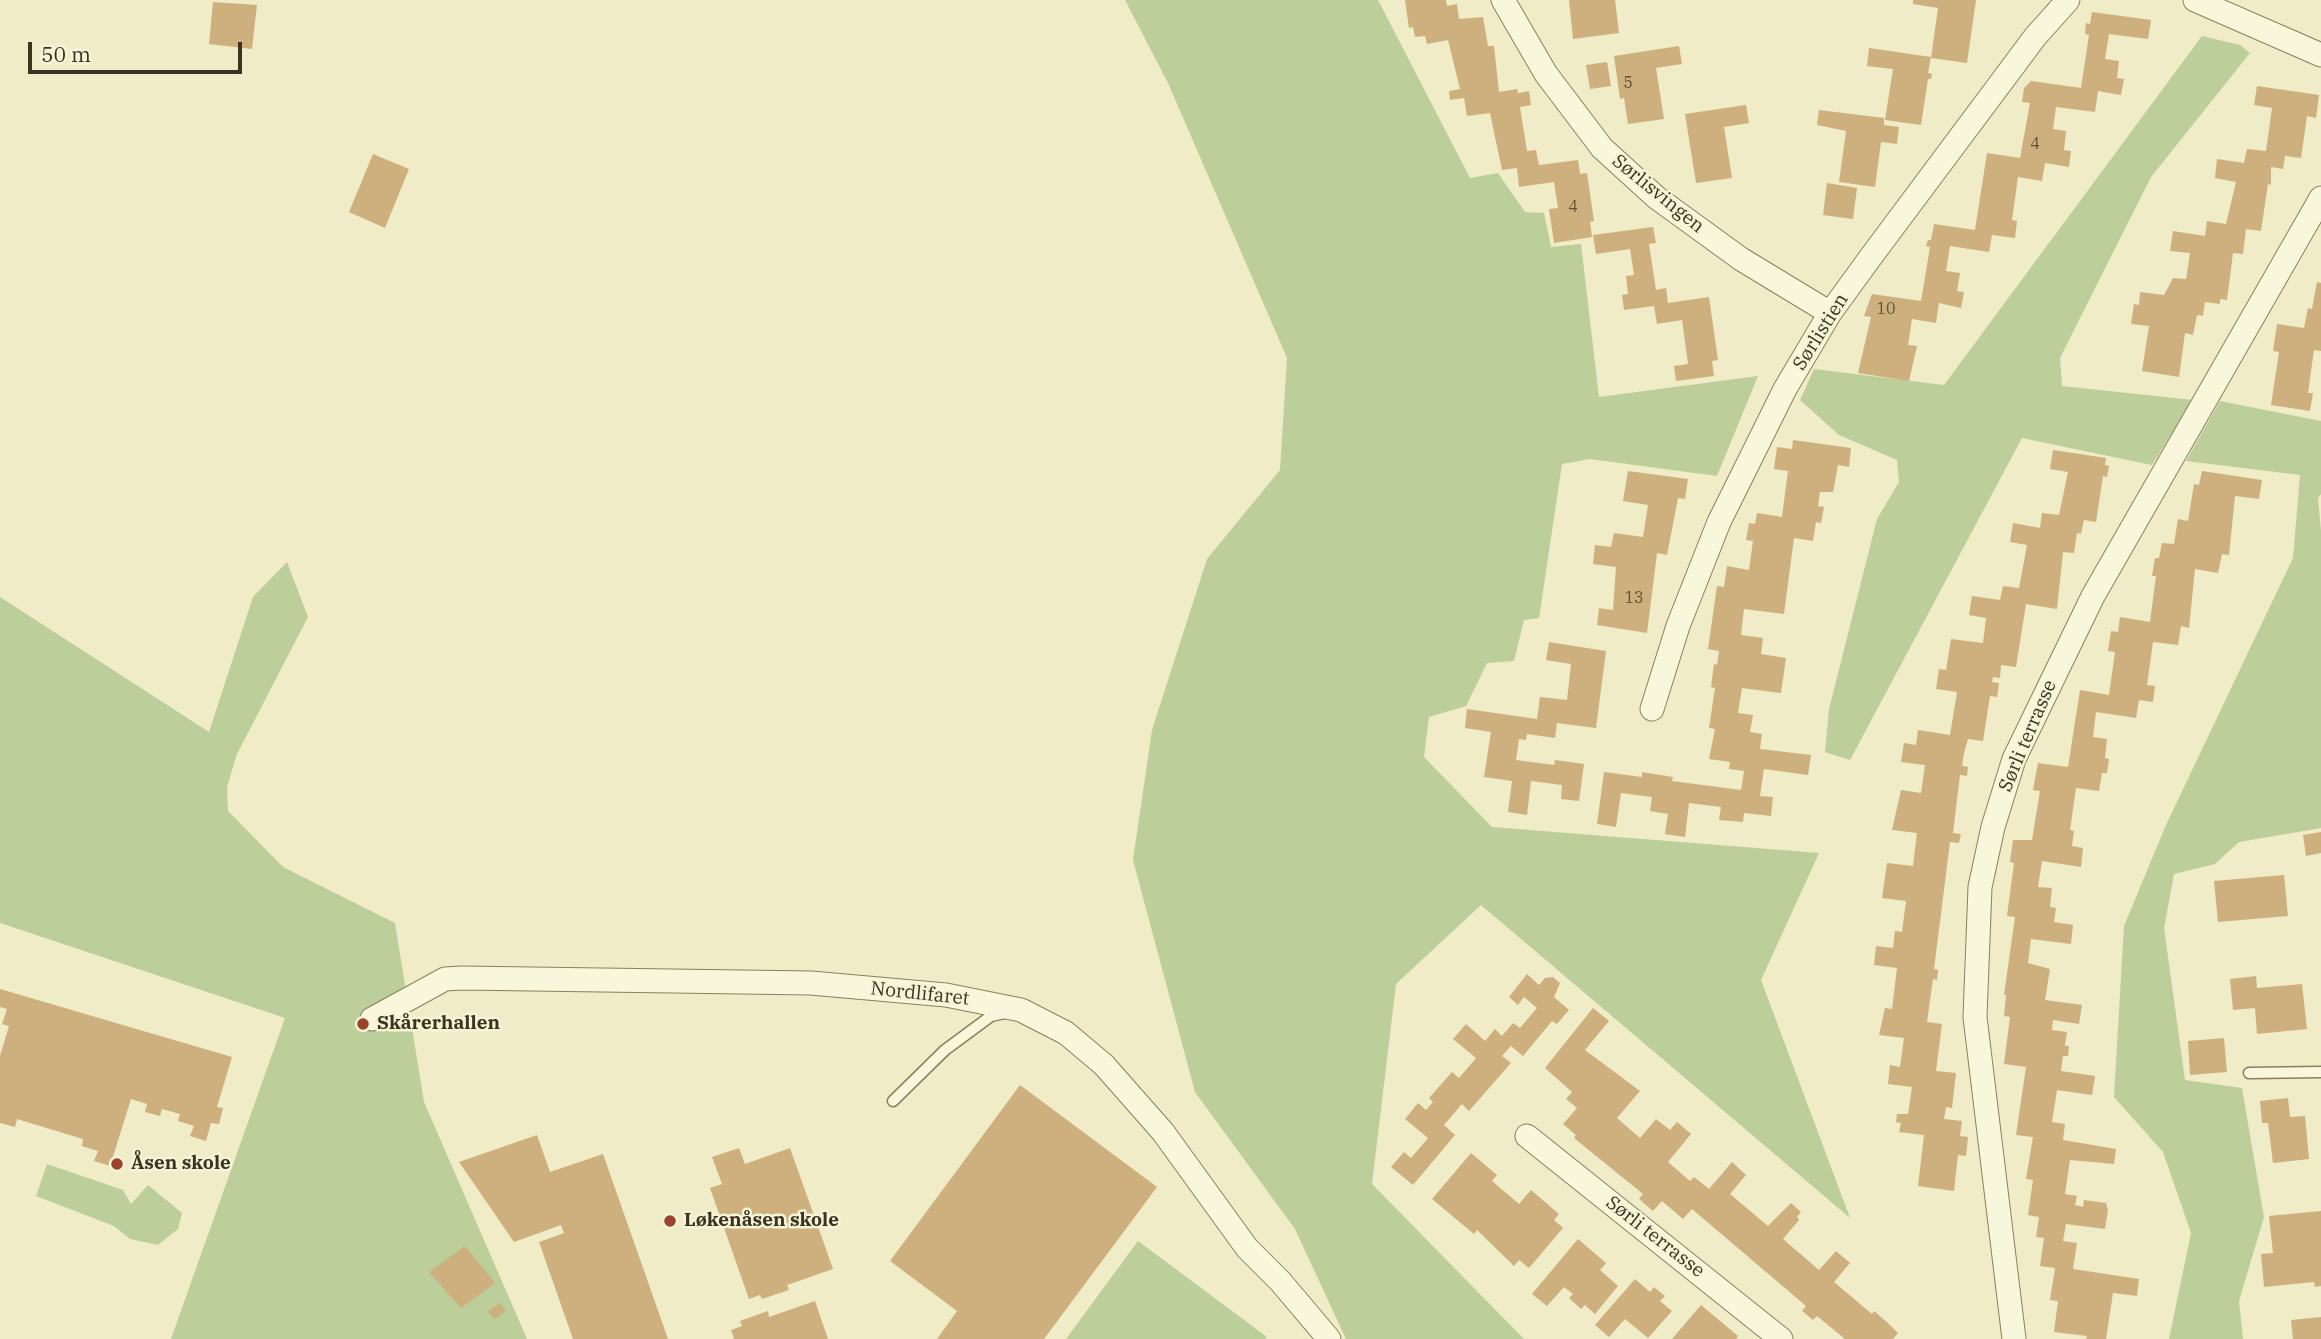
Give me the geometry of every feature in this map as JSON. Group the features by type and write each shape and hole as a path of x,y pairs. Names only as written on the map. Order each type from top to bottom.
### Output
{"street":[{"name":"Sørlisvingen","path":"1503,0 1546,74 1602,148 1657,198 1741,259 1830,313"},
{"name":"Sørlistien","path":"1652,709 1678,626 1719,522 1771,416 1830,313 2035,37 2068,0"},
{"path":"2195,0 2321,55"},
{"name":"Sørli terrasse","path":"2014,1339 1975,1017 1980,887 1993,827 2014,759 2093,596 2321,198"},
{"name":"Nordlifaret","path":"372,1019 444,979 462,978 811,983 946,995 1021,1010 1066,1033 1104,1065 1163,1132 1247,1248 1280,1281 1329,1339"},
{"name":"Sørli terrasse","path":"1527,1136 1781,1339"}],"lane":[{"path":"893,1101 945,1050 971,1030 991,1016 1021,1010"},
{"path":"2249,1073 2321,1072"}],"green space":[{"path":"1125,0 1378,0 1470,178 1498,173 1525,212 1544,213 1551,247 1581,244 1599,397 1758,376 1717,476 1590,459 1562,464 1539,618 1524,620 1514,661 1487,663 1466,706 1429,717 1424,757 1492,827 1819,853 1761,980 1850,1218 1481,905 1396,984 1372,1184 1524,1339 1346,1339 1295,1229 1195,1092 1133,860 1152,730 1207,559 1280,470 1287,358 1168,83"},
{"path":"2202,36 2240,45 2250,53 2151,177 2060,358 2062,386 2193,400 2152,465 2022,438 1850,760 1825,752 1829,709 1877,519 1899,482 1897,460 1839,435 1800,400 1814,369 1944,385"},
{"path":"2220,401 2321,421 2321,494 2318,498 2321,531 2321,828 2239,842 2215,864 2174,874 2164,928 2185,1080 2242,1088 2264,1217 2239,1301 2243,1339 2169,1339 2191,1233 2163,1152 2114,1097 2124,926 2166,825 2293,558 2300,475 2186,461"},
{"path":"287,562 308,617 237,754 227,787 228,811 283,867 395,923 424,1102 527,1339 171,1339 285,1018 0,923 0,597 209,732 253,597"},
{"path":"47,1164 123,1190 131,1204 148,1185 182,1213 178,1229 158,1245 130,1239 114,1226 36,1196"},
{"path":"1138,1241 1267,1337 1066,1339"}],"building":[{"path":"1405,0 1446,0 1447,6 1457,4 1459,19 1483,17 1488,46 1494,46 1499,92 1517,89 1518,93 1529,91 1531,105 1520,107 1527,151 1536,150 1539,165 1578,160 1580,174 1587,173 1594,221 1590,222 1592,237 1554,243 1549,209 1558,208 1554,182 1519,187 1517,168 1502,170 1490,113 1467,116 1464,98 1450,100 1449,91 1460,89 1448,40 1427,44 1425,36 1415,37 1413,27 1409,28"},
{"path":"1569,0 1615,0 1619,33 1573,39"},
{"path":"1913,0 1976,0 1967,63 1931,58 1938,8 1913,4"},
{"path":"213,2 257,5 252,49 209,44"},
{"path":"2092,12 2151,20 2148,39 2109,34 2105,59 2119,61 2117,78 2124,79 2121,95 2098,91 2095,112 2056,107 2053,129 2066,131 2064,150 2071,151 2069,167 2045,163 2042,181 2018,177 2012,220 2017,221 2015,238 1992,235 1989,252 1950,246 1946,271 1960,273 1957,291 1964,292 1961,308 1939,303 1936,323 1912,319 1908,345 1917,346 1909,381 1858,373 1871,317 1864,316 1872,294 1921,301 1930,247 1926,246 1928,240 1931,240 1934,224 1975,230 1987,153 2020,158 2030,103 2022,102 2024,88 2031,81 2081,88 2089,35 2085,34 2086,23 2090,24"},
{"path":"1679,46 1682,64 1656,68 1664,119 1628,124 1624,98 1620,99 1614,56"},
{"path":"1869,48 1931,57 1928,73 1932,74 1931,79 1928,79 1921,125 1885,120 1893,69 1867,66"},
{"path":"1607,62 1611,86 1590,89 1586,65"},
{"path":"2257,86 2319,95 2316,118 2307,116 2301,158 2285,156 2283,169 2271,167 2271,185 2268,184 2261,231 2246,229 2243,254 2233,253 2227,300 2220,299 2220,304 2205,302 2203,316 2197,315 2193,335 2185,333 2179,377 2142,371 2149,326 2131,324 2134,304 2139,305 2140,292 2164,295 2173,278 2186,279 2190,253 2170,251 2173,231 2205,236 2207,221 2226,224 2236,182 2215,178 2217,159 2244,163 2247,149 2266,151 2272,108 2254,105"},
{"path":"1746,105 1749,123 1724,127 1732,178 1696,183 1685,114"},
{"path":"1819,110 1884,118 1884,125 1899,127 1897,144 1881,142 1875,187 1839,182 1846,131 1817,125"},
{"path":"373,154 409,169 385,228 349,212"},
{"path":"1827,183 1857,188 1853,219 1823,215"},
{"path":"1653,227 1656,243 1649,244 1656,290 1666,288 1668,303 1709,297 1718,360 1712,361 1714,376 1676,381 1674,366 1688,364 1682,320 1657,324 1654,306 1624,310 1622,295 1628,294 1626,276 1634,275 1630,249 1596,254 1593,235"},
{"path":"2317,282 2321,283 2321,351 2314,350 2308,393 2313,393 2310,411 2271,405 2279,352 2273,351 2277,324 2304,328 2308,308 2312,309"},
{"path":"1793,440 1851,448 1849,467 1838,465 1833,492 1820,492 1818,506 1824,507 1821,523 1816,522 1813,541 1794,538 1784,614 1744,609 1741,635 1763,638 1761,654 1786,658 1781,693 1742,688 1738,713 1753,715 1750,732 1762,734 1760,749 1811,755 1808,775 1764,769 1760,796 1773,797 1771,816 1744,813 1743,822 1719,820 1721,807 1689,803 1685,837 1665,834 1668,814 1650,811 1652,797 1621,793 1616,827 1597,824 1604,772 1642,777 1642,772 1673,777 1672,781 1741,790 1744,771 1729,769 1730,762 1709,759 1715,729 1709,728 1715,688 1711,687 1719,651 1708,649 1717,586 1724,587 1727,566 1749,570 1753,541 1746,540 1749,523 1755,524 1757,513 1782,517 1788,471 1774,469 1777,447 1792,449"},
{"path":"2053,450 2106,458 2105,465 2109,466 2107,477 2103,476 2096,522 2084,520 2081,534 2077,533 2074,553 2063,552 2057,609 2026,604 2016,667 2001,665 2000,678 1993,677 1992,682 1999,683 1997,697 1990,696 1983,741 1968,739 1964,753 1962,766 1968,767 1967,776 1960,775 1953,833 1961,834 1959,843 1950,842 1934,969 1938,970 1937,980 1933,979 1927,1022 1942,1024 1936,1071 1956,1073 1952,1108 1946,1107 1944,1119 1962,1121 1960,1136 1968,1137 1966,1156 1958,1155 1954,1191 1918,1186 1924,1135 1899,1132 1901,1123 1896,1122 1897,1114 1908,1114 1912,1087 1888,1084 1890,1065 1900,1067 1904,1038 1879,1035 1885,1008 1892,1009 1897,968 1874,965 1876,946 1893,948 1895,931 1902,932 1906,901 1882,898 1887,863 1913,866 1917,833 1892,830 1901,790 1921,793 1925,765 1901,762 1904,743 1916,745 1918,730 1950,735 1957,692 1936,689 1939,669 1946,670 1951,639 1983,643 1986,618 1969,615 1972,596 2000,600 2003,586 2019,588 2027,545 2010,542 2013,523 2040,528 2042,513 2059,515 2068,472 2050,469"},
{"path":"1628,471 1688,479 1685,499 1678,498 1667,555 1657,553 1647,633 1597,625 1599,608 1613,610 1616,567 1593,564 1595,545 1611,547 1614,533 1643,537 1648,505 1623,501"},
{"path":"2202,471 2262,480 2259,499 2235,496 2229,555 2222,554 2218,573 2195,569 2189,628 2181,626 2178,645 2153,642 2147,685 2155,686 2153,702 2139,700 2136,718 2096,712 2093,737 2107,739 2105,758 2109,759 2107,773 2102,773 2099,791 2076,788 2070,830 2074,831 2072,846 2083,848 2081,867 2042,861 2038,887 2052,888 2050,907 2056,908 2054,922 2073,925 2071,944 2031,939 2028,963 2050,969 2045,1000 2082,1005 2079,1024 2053,1020 2052,1030 2067,1032 2065,1046 2069,1046 2068,1056 2063,1056 2061,1071 2095,1076 2092,1095 2057,1090 2052,1122 2065,1124 2063,1140 2116,1149 2114,1164 2070,1160 2065,1194 2077,1196 2075,1205 2083,1207 2084,1200 2106,1203 2108,1210 2105,1229 2066,1224 2063,1241 2077,1243 2073,1269 2139,1279 2137,1296 2113,1293 2106,1339 2086,1339 2087,1336 2054,1332 2058,1301 2050,1300 2055,1268 2040,1266 2044,1238 2036,1237 2039,1217 2028,1215 2033,1180 2026,1179 2033,1137 2016,1135 2026,1067 2004,1064 2010,1017 2004,1016 2004,995 2015,917 2007,916 2014,863 2010,862 2013,840 2032,840 2040,791 2033,790 2038,763 2068,767 2080,690 2109,695 2115,652 2108,651 2111,631 2118,632 2120,617 2150,622 2156,576 2152,576 2155,558 2159,558 2162,543 2174,544 2178,519 2188,521 2194,484 2199,485"},
{"path":"1549,642 1606,651 1596,728 1557,723 1555,738 1527,734 1526,740 1519,739 1516,760 1554,765 1555,760 1584,764 1579,801 1561,799 1562,785 1531,781 1527,815 1508,812 1512,781 1484,777 1491,732 1465,728 1467,709 1537,719 1540,697 1567,700 1571,664 1546,660"},
{"path":"2321,832 2321,853 2306,856 2303,835"},
{"path":"2284,875 2288,916 2218,922 2214,881"},
{"path":"1527,974 1539,985 1545,978 1553,977 1560,983 1554,997 1569,1010 1557,1024 1552,1021 1523,1056 1511,1046 1502,1056 1511,1063 1469,1111 1462,1104 1444,1125 1455,1135 1413,1185 1391,1167 1404,1152 1411,1158 1428,1138 1405,1119 1418,1103 1426,1110 1433,1102 1429,1098 1452,1072 1459,1078 1476,1058 1453,1039 1466,1024 1485,1041 1495,1029 1502,1036 1513,1023 1520,1028 1537,1008 1524,997 1518,1005 1509,997"},
{"path":"2256,976 2257,988 2302,984 2307,1029 2257,1034 2255,1008 2233,1010 2230,979"},
{"path":"0,989 232,1057 217,1107 223,1108 219,1124 211,1123 206,1141 190,1136 194,1126 178,1121 180,1114 162,1109 160,1116 145,1112 147,1104 131,1099 110,1166 94,1161 98,1151 82,1146 83,1139 17,1119 15,1127 0,1123 0,1056 9,1026 2,1024 7,1009 0,1007"},
{"path":"1593,1008 1609,1021 1585,1050 1640,1091 1617,1118 1640,1138 1656,1119 1670,1130 1677,1122 1691,1134 1668,1162 1690,1181 1694,1177 1709,1189 1732,1162 1746,1175 1730,1194 1768,1226 1791,1203 1801,1212 1797,1217 1799,1220 1783,1239 1819,1270 1836,1251 1850,1263 1834,1282 1872,1314 1874,1311 1888,1323 1898,1333 1893,1339 1845,1339 1817,1316 1813,1320 1802,1311 1806,1306 1692,1209 1683,1219 1662,1201 1653,1211 1639,1199 1643,1194 1574,1138 1576,1135 1563,1124 1577,1108 1566,1099 1572,1092 1545,1068"},
{"path":"2224,1038 2227,1072 2190,1075 2188,1041"},
{"path":"1020,1085 1157,1187 1044,1339 937,1339 957,1311 890,1261"},
{"path":"2288,1098 2290,1117 2305,1116 2309,1159 2273,1163 2268,1123 2262,1123 2260,1101"},
{"path":"537,1135 550,1172 603,1154 668,1339 573,1339 539,1242 564,1233 561,1225 514,1242 459,1162"},
{"path":"739,1148 745,1164 790,1148 833,1269 787,1285 789,1290 762,1299 760,1295 749,1299 710,1188 722,1184 712,1157"},
{"path":"1471,1153 1497,1175 1492,1181 1519,1204 1531,1190 1559,1214 1554,1220 1563,1228 1529,1268 1519,1260 1514,1266 1477,1230 1474,1234 1432,1199"},
{"path":"2321,1211 2321,1286 2315,1287 2314,1282 2264,1287 2261,1254 2273,1253 2269,1216"},
{"path":"1578,1239 1606,1263 1600,1270 1618,1286 1595,1314 1585,1305 1581,1309 1569,1298 1573,1294 1564,1287 1547,1306 1532,1294"},
{"path":"465,1246 495,1283 461,1308 429,1272"},
{"path":"1635,1279 1650,1292 1654,1287 1665,1296 1660,1301 1672,1311 1648,1338 1625,1319 1609,1337 1595,1325"},
{"path":"815,1301 828,1339 734,1339 731,1330 742,1326 740,1321 768,1311 769,1317"},
{"path":"500,1303 506,1311 494,1319 488,1311"},
{"path":"1701,1305 1738,1336 1736,1339 1672,1339"},
{"path":"2321,1317 2321,1339 2293,1339 2291,1320"}],"place":[{"name":"Skårerhallen","path":"363,1024"},
{"name":"Åsen skole","path":"117,1164"},
{"name":"Løkenåsen skole","path":"670,1221"}]}
